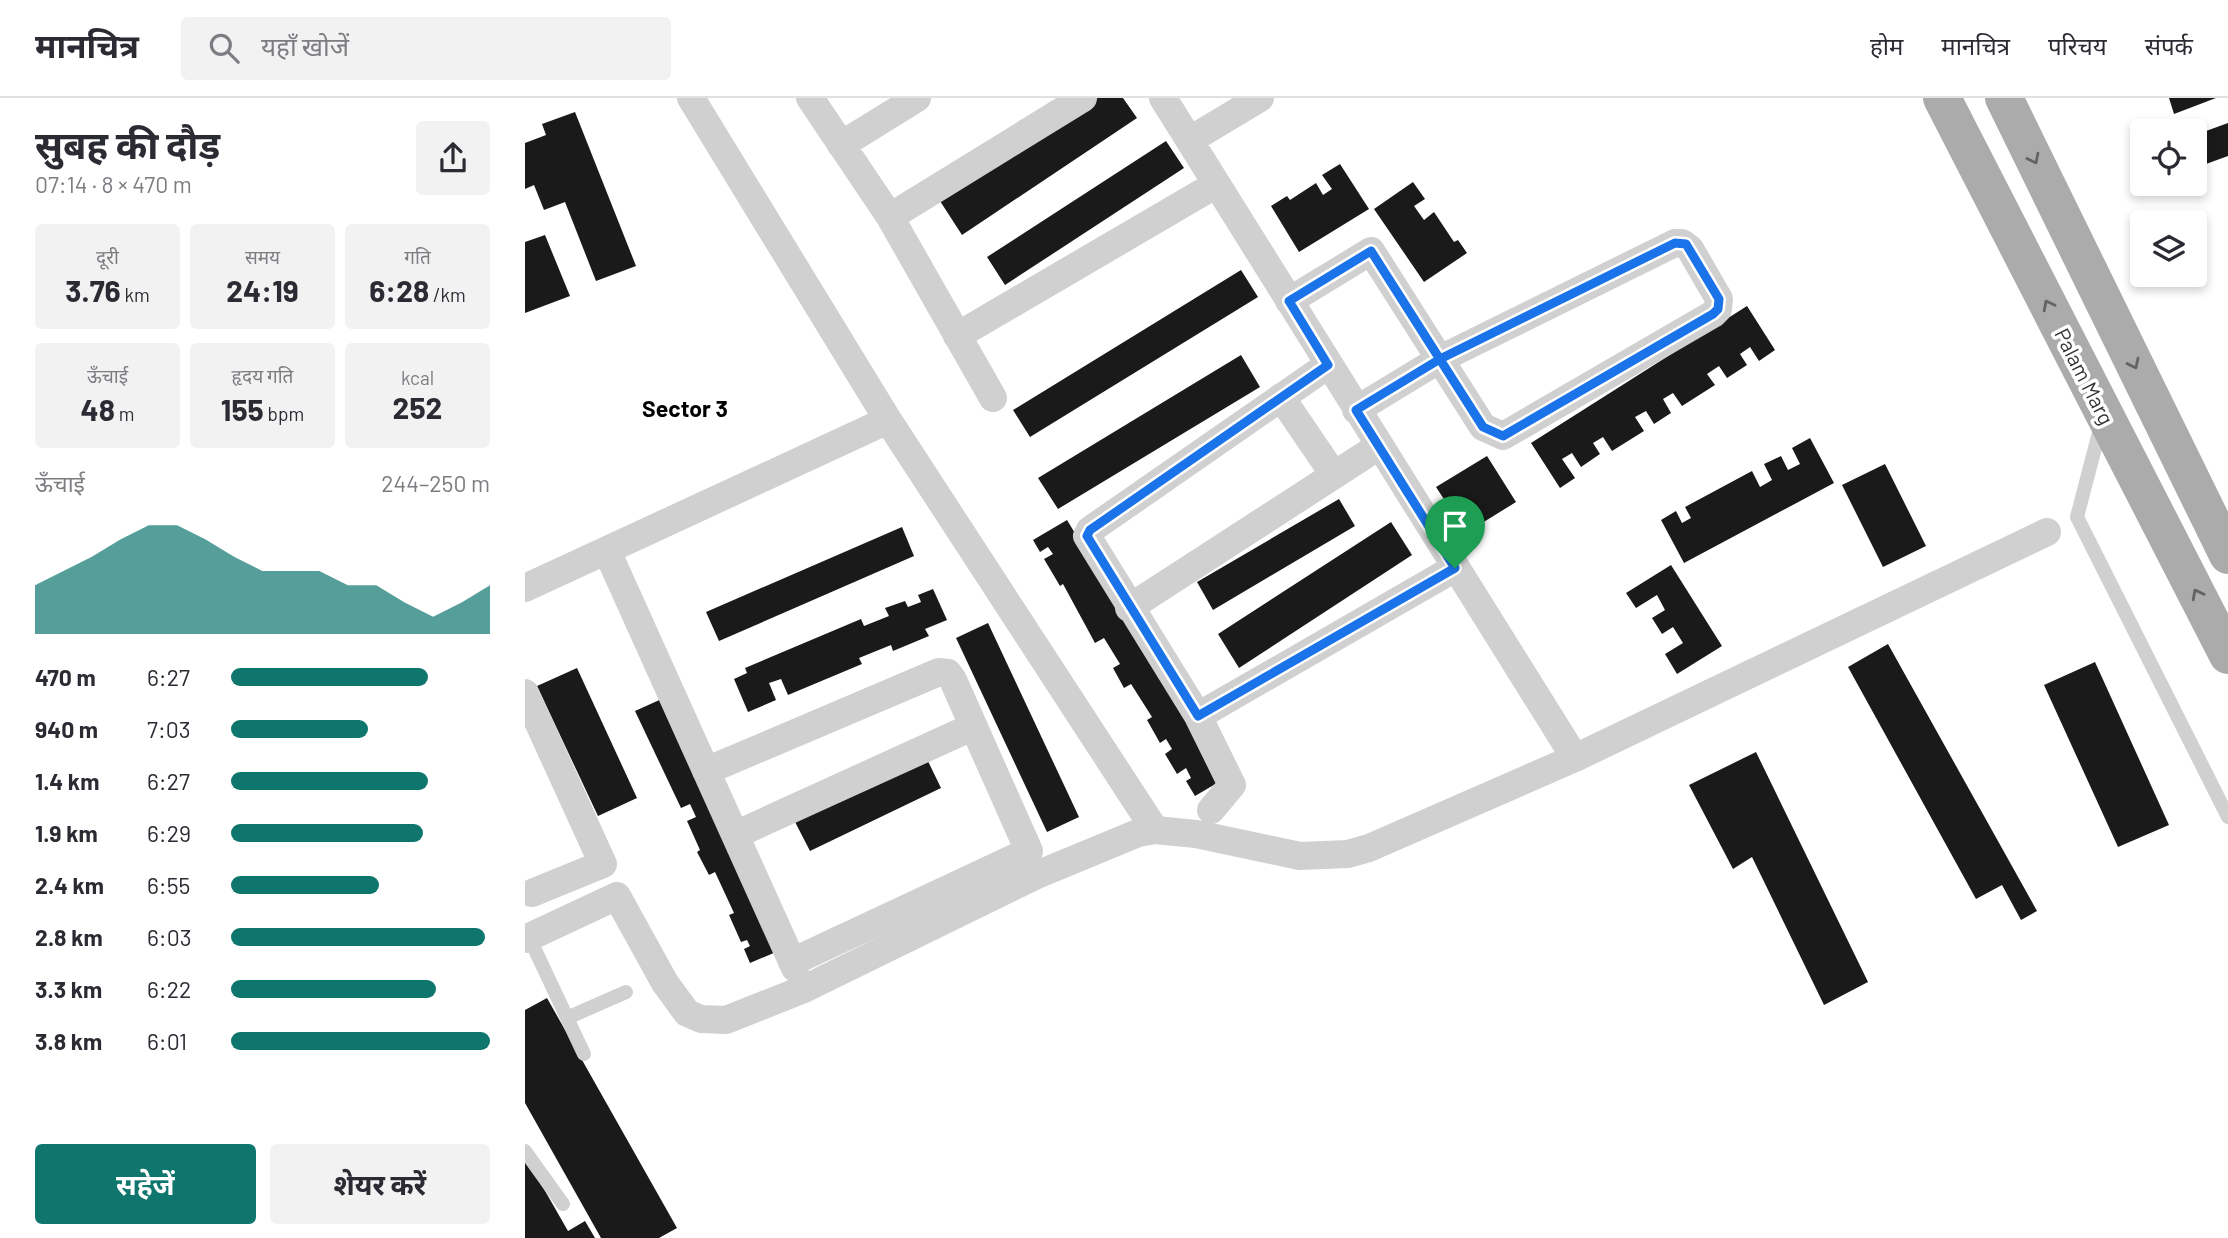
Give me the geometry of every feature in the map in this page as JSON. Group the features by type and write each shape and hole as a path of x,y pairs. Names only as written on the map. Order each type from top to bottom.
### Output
{"main road":[{"name":"Palam Marg","path":"1942,98 2228,655"},
{"path":"2015,101 2228,555"}],"street":[{"path":"691,98 888,420 1155,830"},
{"path":"810,98 890,217 993,398"},
{"path":"841,145 917,98"},
{"path":"890,217 1083,98"},
{"path":"1163,98 1575,758"},
{"path":"1190,140 1260,98"},
{"path":"957,336 1216,185"},
{"path":"1289,301 1371,251 1440,359 1483,427 1503,436 1713,314 1718,309 1719,299 1689,249 1680,242 1440,359 1356,410"},
{"path":"1211,810 1232,785 1198,716 1089,544 1087,536 1090,530 1328,365"},
{"path":"1281,397 1334,475"},
{"path":"525,588 888,420"},
{"path":"1129,608 1379,446"},
{"path":"527,938 617,896 665,983 687,1013 701,1019 726,1020 747,1014 803,989 1039,874 1123,839 1155,830 1196,834 1300,856 1349,855 1575,758 2047,532"},
{"path":"607,551 706,771 794,965 1029,851 950,675 939,671 706,771"},
{"path":"1198,716 1455,568"},
{"path":"525,693 603,864 532,891"},
{"path":"735,835 972,727"}],"lane":[{"path":"2104,414 2077,517 2228,817"},
{"path":"527,938 584,1054"},
{"path":"567,1018 626,992"},
{"path":"525,1151 563,1205"}],"building":[{"path":"1095,98 1123,98 1137,118 962,235 940,201"},
{"path":"2169,98 2216,98 2174,114"},
{"path":"575,112 636,266 596,281 565,202 544,210 534,185 525,189 525,143 546,135 542,124"},
{"path":"2228,123 2228,156 2207,164 2207,131"},
{"path":"1166,141 1184,168 1005,285 987,257"},
{"path":"1340,164 1369,209 1299,252 1271,206 1287,196 1290,200 1316,183 1323,195 1332,189 1322,175"},
{"path":"1413,182 1425,199 1414,206 1424,220 1434,212 1454,242 1458,240 1467,253 1424,282 1374,209"},
{"path":"545,235 570,296 525,313 525,242"},
{"path":"1241,270 1258,297 1030,437 1013,410"},
{"path":"1747,306 1775,350 1759,361 1750,347 1740,354 1747,365 1727,378 1719,366 1707,374 1715,385 1682,406 1673,393 1663,399 1671,413 1654,424 1646,411 1635,417 1644,431 1612,451 1603,437 1593,443 1600,454 1581,467 1572,453 1562,459 1575,478 1560,488 1531,443"},
{"path":"1241,355 1260,387 1058,509 1038,478"},
{"path":"1810,438 1834,483 1684,563 1661,520 1676,511 1682,523 1691,518 1685,507 1752,471 1760,487 1772,480 1764,464 1781,456 1788,470 1800,464 1792,448"},
{"path":"1487,456 1516,502 1466,533 1436,487"},
{"path":"1885,464 1926,546 1883,567 1842,485"},
{"path":"1339,499 1355,526 1213,610 1197,582"},
{"path":"1067,520 1224,779 1195,796 1186,781 1191,778 1186,768 1177,774 1165,754 1172,749 1166,739 1160,743 1147,720 1152,717 1131,684 1124,688 1113,668 1120,664 1104,638 1095,643 1063,584 1060,586 1044,559 1053,554 1048,547 1040,552 1033,540"},
{"path":"1391,522 1412,555 1239,668 1218,634"},
{"path":"902,527 914,556 719,641 706,612"},
{"path":"1671,565 1722,646 1677,674 1665,654 1683,643 1673,627 1662,634 1652,618 1665,610 1657,595 1636,608 1626,593"},
{"path":"933,589 947,620 925,629 929,636 893,651 891,645 859,658 862,664 788,695 781,679 769,683 776,700 748,712 734,679 747,673 745,668 861,619 864,626 889,616 885,608 905,601 908,607 921,602 918,595"},
{"path":"988,623 1079,817 1047,832 956,638"},
{"path":"1888,644 2037,911 2021,920 2002,885 1976,899 1848,667"},
{"path":"2095,662 2169,825 2118,847 2044,685"},
{"path":"577,668 637,798 598,816 537,686"},
{"path":"666,697 783,949 750,963 744,949 750,946 747,940 741,942 729,915 734,913 715,872 709,875 697,852 700,850 687,821 696,817 690,804 681,808 635,711"},
{"path":"1756,752 1868,982 1824,1005 1752,857 1733,869 1689,785"},
{"path":"925,755 941,788 810,851 793,818"},
{"path":"547,998 677,1228 659,1238 601,1238 525,1103 525,1010"},
{"path":"525,1156 568,1231 585,1221 595,1238 525,1238"}],"district":[{"name":"Sector 3","path":"685,408"}],"route":[{"path":"1455,568 1198,716 1089,544 1087,536 1090,530 1328,365 1289,301 1371,251 1440,359 1483,427 1497,436 1503,436 1509,435 1718,309 1719,299 1686,244 1675,243 1440,359 1356,410 1455,568"}]}
